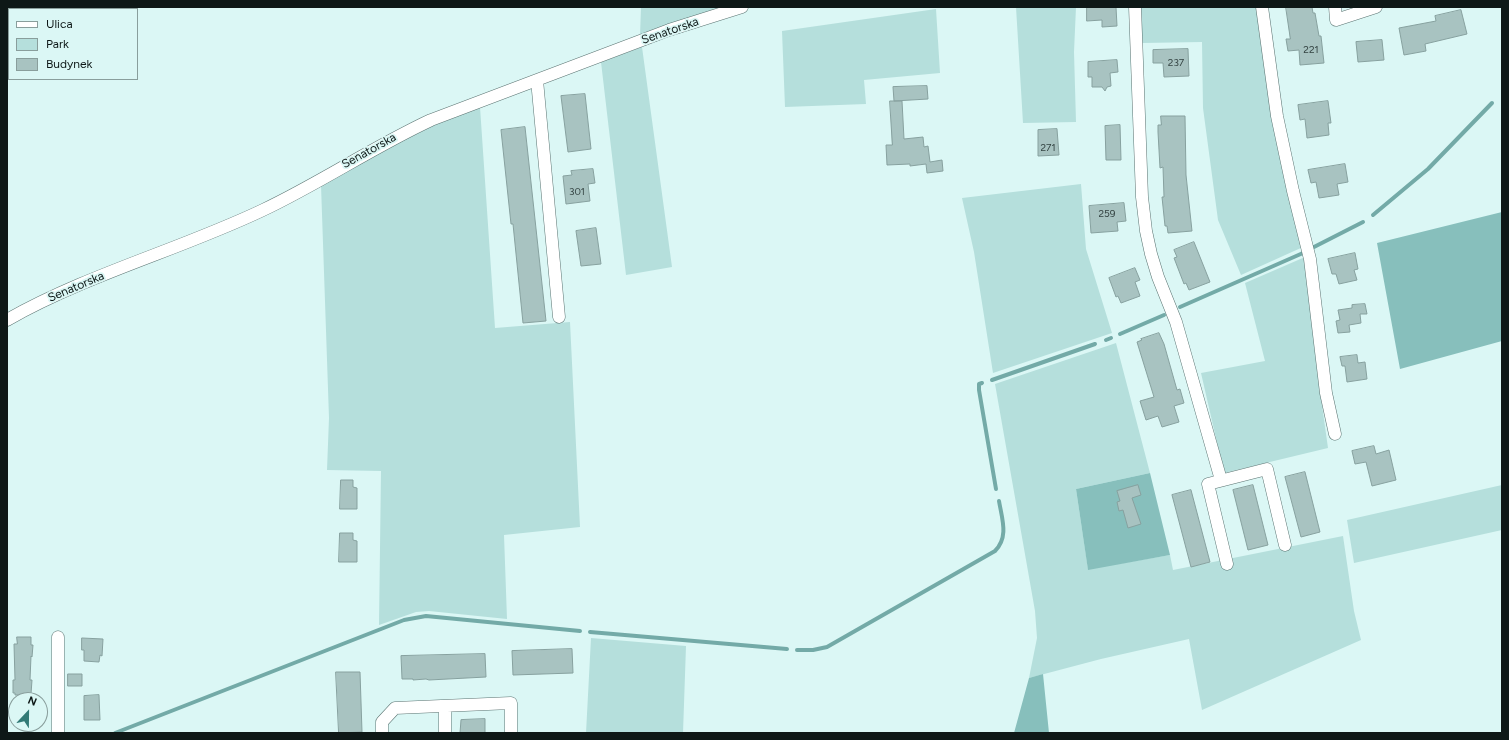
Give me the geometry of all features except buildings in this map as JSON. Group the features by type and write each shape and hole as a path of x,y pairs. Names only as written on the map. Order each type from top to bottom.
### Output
{"street":[{"name":"Senatorska","path":"7,320 29,307 110,272 180,245 263,210 405,132 669,30 742,7"},
{"path":"1135,7 1142,197 1146,231 1156,271 1176,322 1221,480"},
{"path":"1262,7 1277,116 1293,191 1310,259 1326,394 1335,434"},
{"path":"1334,7 1336,20 1376,7"},
{"path":"537,80 559,317"},
{"path":"1227,564 1208,484 1267,469 1285,545"},
{"path":"58,637 58,733"},
{"path":"382,733 382,722 395,708 512,703 511,733"},
{"path":"445,706 445,733"}],"green space":[{"path":"641,7 729,7 640,36"},
{"path":"1016,7 1076,7 1074,52 1076,122 1023,123"},
{"path":"1141,7 1259,7 1303,247 1241,275 1218,220 1203,108 1202,42 1142,43"},
{"path":"936,9 940,73 864,80 866,104 785,107 782,31"},
{"path":"642,47 672,267 626,275 601,62"},
{"path":"480,107 495,328 570,322 580,527 504,535 507,619 429,611 416,612 379,625 381,471 327,470 329,418 321,185 424,128"},
{"path":"1081,184 1086,249 1112,333 993,373 974,252 962,198"},
{"path":"1305,257 1319,384 1328,448 1224,473 1201,373 1265,361 1245,283"},
{"path":"1116,343 1150,473 1076,489 1088,569 1170,555 1173,570 1343,536 1354,611 1361,640 1202,710 1189,639 1101,659 1029,678 1037,638 1035,611 995,384"},
{"path":"1502,485 1502,530 1354,563 1347,520"},
{"path":"591,638 686,646 683,733 586,733"}],"shaded area":[{"path":"1502,212 1502,341 1400,369 1377,243"},
{"path":"1150,473 1170,555 1088,570 1076,489"},
{"path":"1043,674 1049,733 1014,733 1029,678"}],"waterway":[{"path":"1373,215 1428,169 1492,103"},
{"path":"1312,248 1363,222"},
{"path":"1180,307 1303,253"},
{"path":"1120,334 1164,315"},
{"path":"1106,340 1111,338"},
{"path":"992,380 1095,344"},
{"path":"982,383 979,384 979,390 996,489"},
{"path":"797,650 813,650 827,647 995,551 1002,540 1003,534 1003,521 999,501"},
{"path":"115,733 404,620 426,616 580,631"},
{"path":"590,632 787,649"}]}
